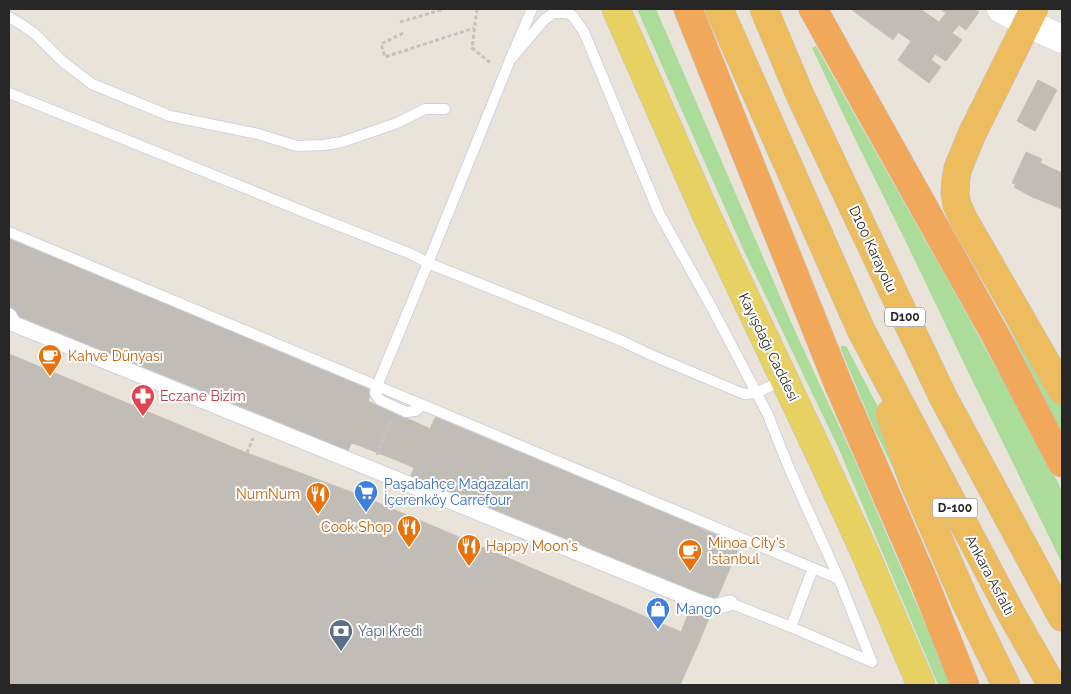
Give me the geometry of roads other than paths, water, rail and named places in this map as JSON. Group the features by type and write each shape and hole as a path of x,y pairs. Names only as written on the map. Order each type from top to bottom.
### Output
{"highway":[{"path":"688,9 840,386 925,584 965,685"},
{"path":"719,9 861,330 912,478 966,603 1006,685"},
{"name":"D100 Karayolu","path":"764,9 800,95 943,397 1062,617"},
{"path":"812,9 997,338 1062,463"},
{"path":"1032,13 960,162 956,173 955,194 957,205 964,220 1062,390"},
{"name":"Ankara Asfaltı","path":"861,330 1013,617 1052,685"}],"main road":[{"name":"Kayışdağı Caddesi","path":"616,9 705,212 861,544 921,685"},
{"path":"1000,9 1032,13 1062,22"},
{"path":"1032,13 1062,39"}],"street":[{"path":"9,316 14,324 694,600 714,607 730,603"}],"lane":[{"path":"423,405 415,412 406,412 380,400 375,393 532,9"},
{"path":"510,60 545,18 554,13 572,15 584,32 659,213 768,415 789,468 839,579 872,662 730,603"},
{"path":"9,17 35,34 62,61 92,84 170,116 258,134 297,146 342,142 397,123 425,109 445,109"},
{"path":"9,93 411,254 428,263 622,341 651,356 727,388 744,394 756,393 784,379"},
{"path":"9,232 839,579"},
{"path":"791,627 813,568"}],"place":[{"name":"Kahve Dünyası","path":"50,377"},
{"name":"Eczane Bizim","path":"143,417"},
{"name":"Paşabahçe Mağazaları İçerenköy Carrefour","path":"366,513"},
{"name":"NumNum","path":"318,515"},
{"name":"Cook Shop","path":"409,548"},
{"name":"Happy Moon's","path":"469,567"},
{"name":"Minoa City's Istanbul","path":"690,572"},
{"name":"Mango","path":"658,630"},
{"name":"Yapı Kredi","path":"341,652"}]}
